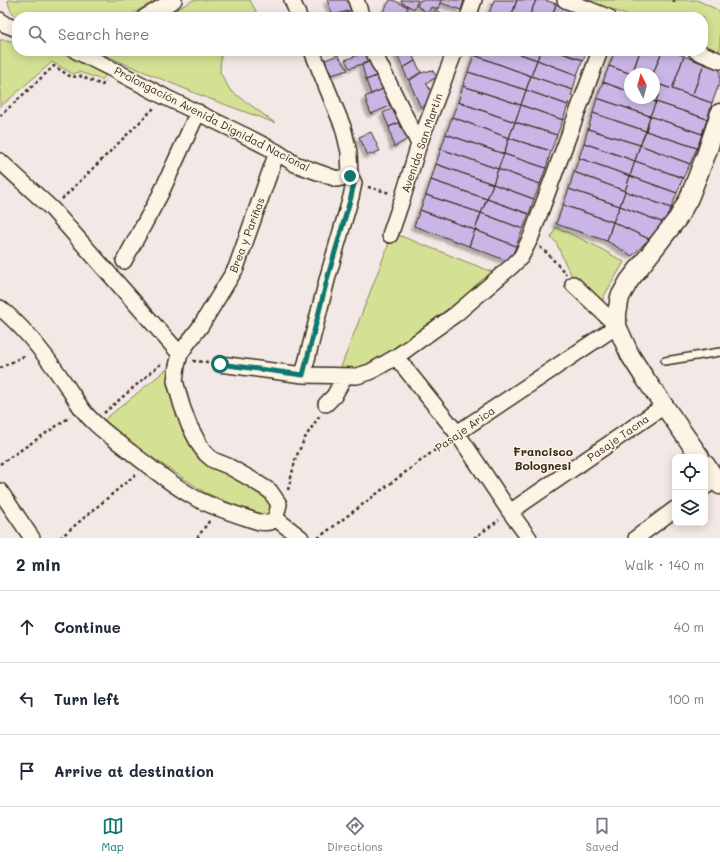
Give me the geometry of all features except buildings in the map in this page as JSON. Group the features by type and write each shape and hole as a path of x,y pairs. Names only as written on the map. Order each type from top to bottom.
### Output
{"street":[{"path":"154,12 174,0"},
{"path":"292,0 297,12"},
{"path":"356,0 360,12"},
{"path":"470,12 474,0"},
{"path":"565,0 595,12"},
{"path":"0,20 4,24 12,27"},
{"name":"Prolongación Avenida Dignidad Nacional","path":"86,56 165,97 278,152 295,164 338,179 352,179"},
{"path":"303,375 328,276 351,197 352,179 349,152 343,127 314,56"},
{"path":"375,56 419,144"},
{"name":"Avenida San Martín","path":"390,235 419,144 453,56"},
{"path":"220,364 303,375 357,376 370,372 396,357 456,314 499,279 521,256 531,237 598,56"},
{"path":"708,56 720,60"},
{"path":"124,261 160,195 198,112"},
{"path":"617,326 617,313 620,297 629,281 678,218 689,198 706,155 720,113"},
{"name":"Brea y Pariñas","path":"178,352 187,344 200,327 236,268 278,152"},
{"path":"0,161 52,209 178,352 175,381 189,425 200,446 213,460 228,466 270,491 279,504 276,518 273,521 266,523 259,522 218,508 196,498 164,478 93,422 82,409 39,348 11,317 0,308"},
{"path":"573,284 617,326 630,355 698,454"},
{"name":"Pasaje Arica","path":"457,433 617,326"},
{"path":"396,357 457,433 529,538"},
{"path":"326,404 334,396 345,376"},
{"name":"Pasaje Tacna","path":"510,512 664,406"},
{"path":"708,470 714,483"},
{"path":"0,491 32,538"},
{"path":"636,538 672,511"},
{"path":"276,518 301,538"}],"lane":[{"path":"665,361 720,352"}],"path":[{"path":"0,116 54,66 71,77 80,76 102,85 116,71"},
{"path":"52,209 165,97"},
{"path":"352,179 403,197"},
{"path":"531,237 560,266 573,284"},
{"path":"0,368 39,348"},
{"path":"93,422 162,363 178,352 190,361 220,364"},
{"path":"287,495 296,457 306,436 326,404"},
{"path":"0,464 82,409"},
{"name":"Pasaje Arica","path":"318,538 457,433"},
{"path":"60,538 147,465"},
{"path":"197,538 218,508"},
{"path":"474,538 510,512"}],"green space":[{"path":"8,0 157,0 136,12 12,12"},
{"path":"193,0 250,0 256,12 173,12"},
{"path":"587,0 697,0 720,11 720,51 708,47 708,12 618,12"},
{"path":"0,40 12,41 12,56 68,56 106,75 102,80 79,72 73,74 52,62 0,107"},
{"path":"107,56 221,56 220,72 230,90 275,123 202,96"},
{"path":"556,227 596,246 624,262 604,296 600,310 575,281 556,242 551,238"},
{"path":"393,233 495,273 416,333 362,370 348,371 341,367"},
{"path":"167,369 171,392 185,429 259,490 278,510 265,517 206,493 124,439 104,420"}],"district":[{"name":"Francisco Bolognesi","path":"543,459"}],"route":[{"path":"220,364 303,375 328,276 351,197 354,183 350,176"}]}
